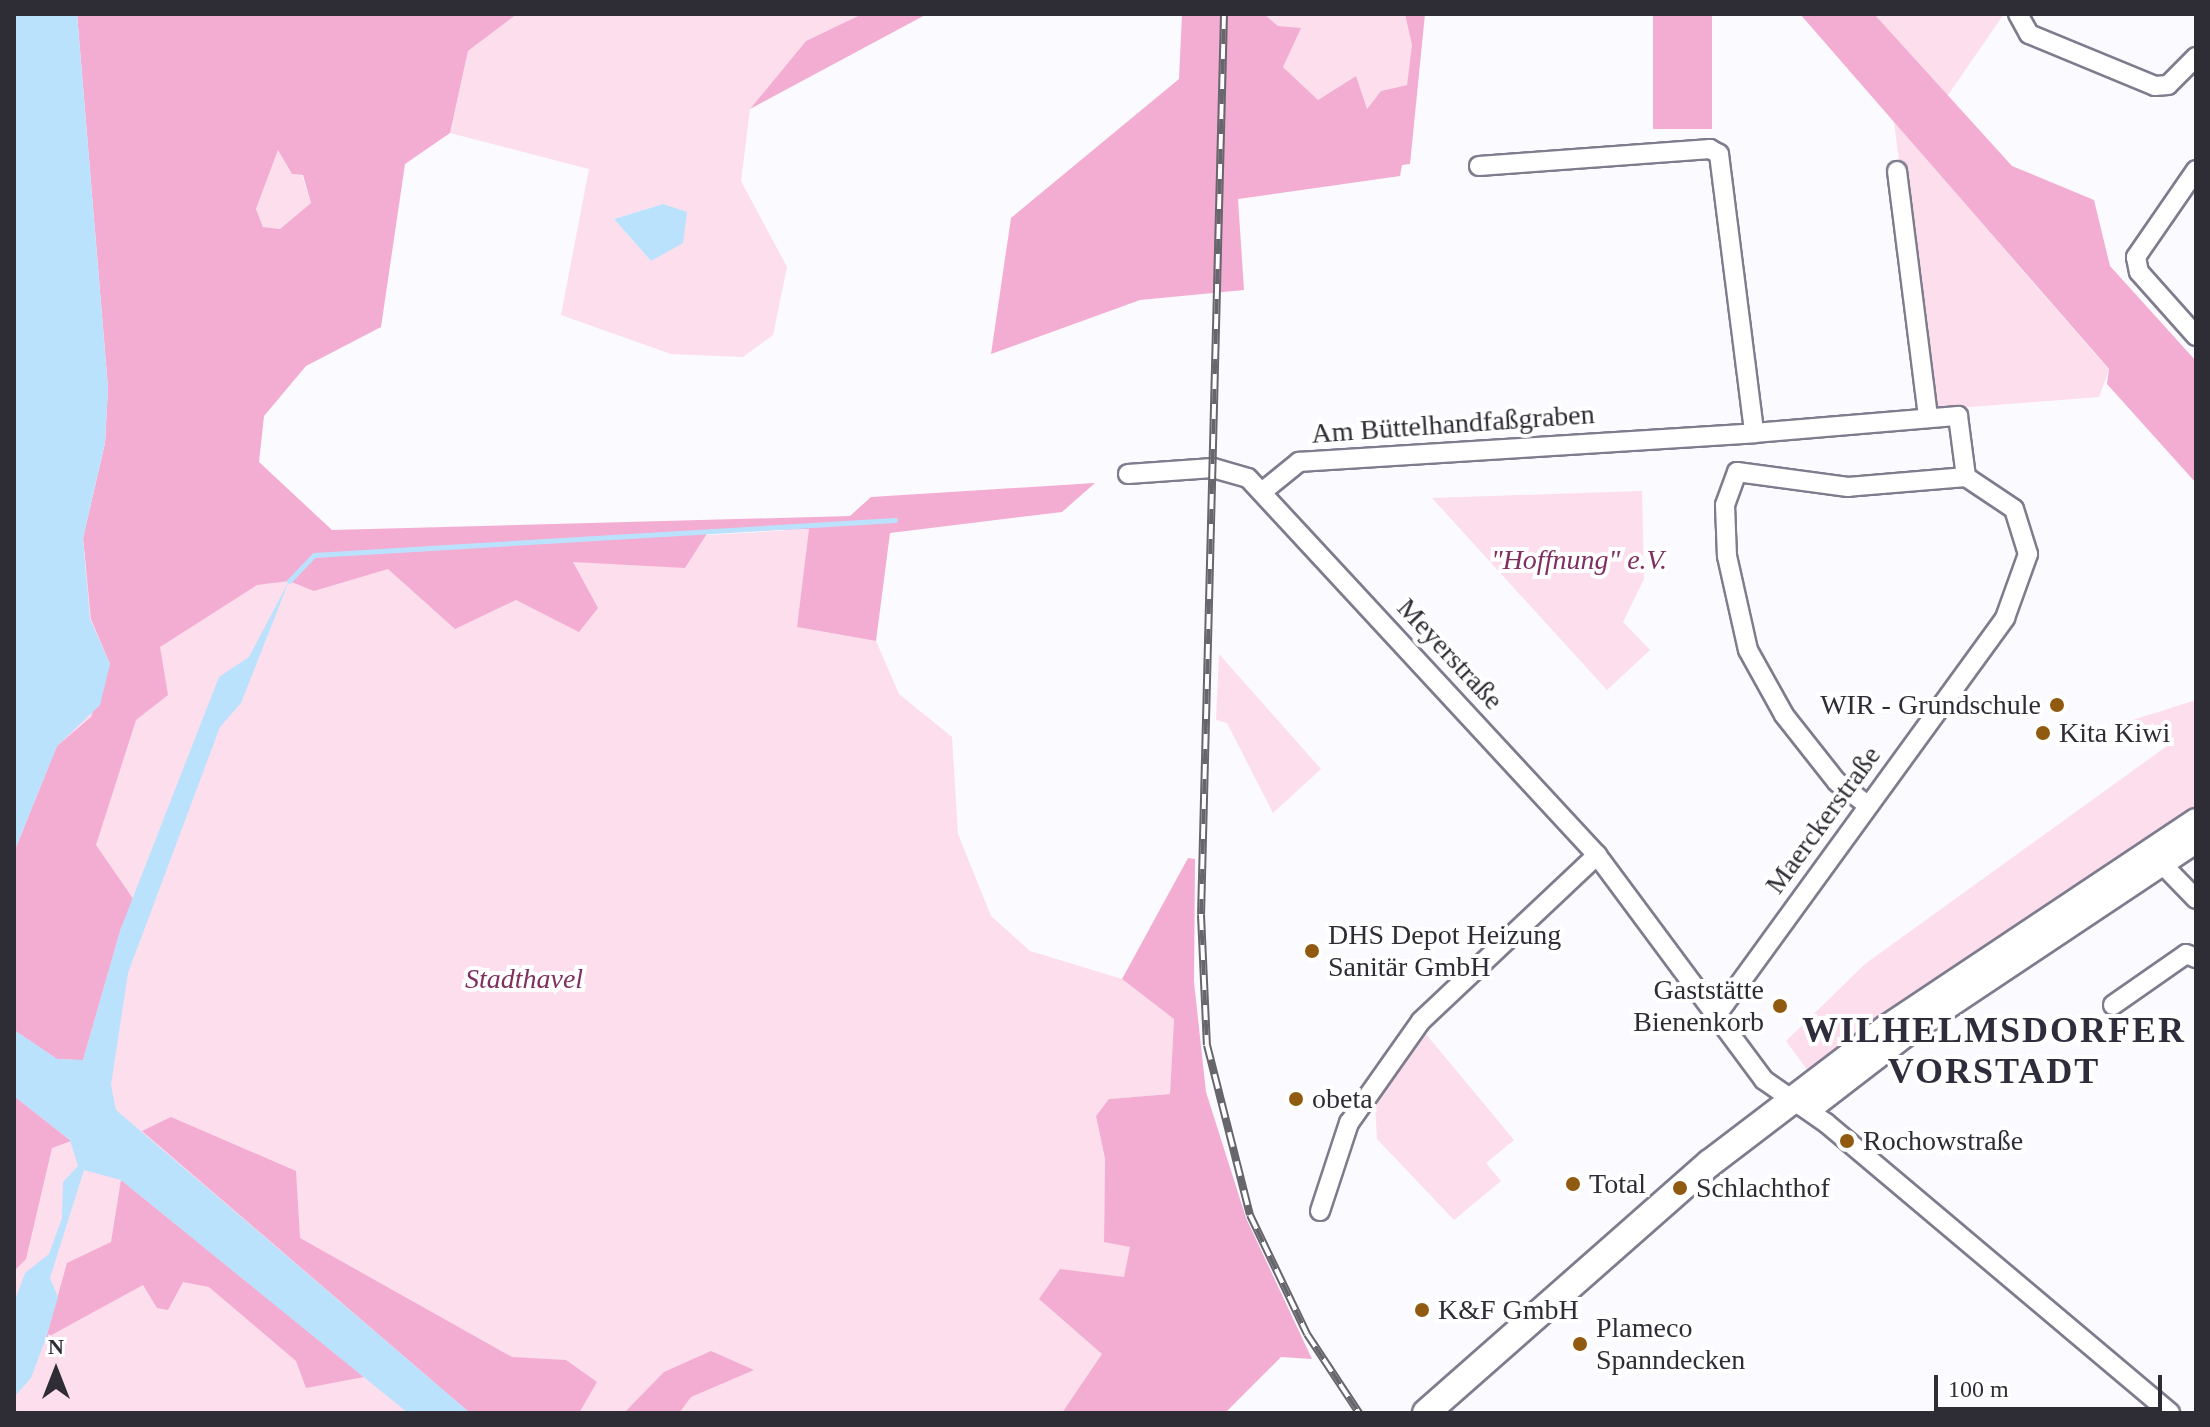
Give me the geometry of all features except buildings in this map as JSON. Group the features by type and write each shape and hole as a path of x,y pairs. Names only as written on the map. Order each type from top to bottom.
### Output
{"main road":[{"path":"1426,1413 1645,1217 2019,950 2153,866 2196,822"}],"street":[{"path":"2018,14 2029,34 2155,86 2168,85 2196,57"},
{"path":"1479,166 1666,150 1719,154 1754,433"},
{"path":"2196,170 2136,257 2139,272 2196,336"},
{"path":"1897,171 1928,418"},
{"name":"Am Büttelhandfaßgraben","path":"1262,492 1299,462 1754,433 1958,416 1964,422 1966,477"},
{"path":"1128,474 1231,469 1262,492"},
{"path":"1867,805 1837,782 1784,715 1748,650 1727,556 1725,505 1737,472 1848,487 1966,477"},
{"name":"Maerckerstraße","path":"1716,1016 2002,622 2024,576 2023,522 1966,477"},
{"name":"Meyerstraße","path":"1262,492 1597,855 1764,1080 1801,1107"},
{"path":"2196,844 2153,866 2196,899"},
{"path":"1320,1211 1349,1123 1421,1021 1597,855"},
{"path":"2113,1005 2186,954 2196,958"},
{"path":"1801,1107 2170,1413"}],"green space":[{"path":"517,14 862,14 806,41 750,109 741,181 787,267 773,335 743,357 671,354 561,315 589,169 450,133 468,51","holes":["663,204 651,261 614,219"]},
{"path":"1264,14 1405,14 1413,45 1407,85 1381,91 1366,110 1356,76 1318,100 1283,67 1278,26"},
{"path":"1874,14 2004,14 1946,98"},
{"path":"1894,122 2109,370 2099,397 1931,410"},
{"path":"278,150 292,174 302,175 311,203 280,229 263,227 256,209"},
{"name":"\"Hoffnung\" e.V.","path":"1642,491 1644,579 1623,622 1650,650 1607,690 1432,498"},
{"name":"Stadthavel","path":"810,529 797,627 876,641 899,694 952,737 958,834 991,916 1030,951 1122,979 1174,1019 1170,1094 1110,1099 1096,1117 1105,1159 1104,1238 1130,1247 1142,1413 14,1413 14,852 26,832 86,571"},
{"path":"1219,654 1321,769 1273,813 1227,723 1216,720"},
{"path":"2196,700 2196,808 1811,1075 1786,1041 1865,964 2167,746 2133,720"},
{"path":"1425,1033 1514,1140 1486,1163 1501,1181 1454,1220 1377,1139 1375,1106"}],"shaded area":[{"path":"77,14 517,14 468,51 450,133 405,164 381,327 306,366 264,416 259,462 332,530 850,516 871,497 1095,483 1062,512 890,533 876,641 797,627 809,529 708,532 685,568 573,562 598,608 579,632 516,600 455,629 388,569 314,591 289,581 257,585 160,647 168,695 136,720 96,845 136,903 121,928 83,1060 57,1059 14,1030 14,852 57,746 91,717 110,664 91,619 83,538 105,443 108,388","holes":["278,150 292,174 303,175 311,203 280,229 263,227 256,209"]},
{"path":"862,14 927,14 750,109 806,41"},
{"path":"1182,14 1264,14 1278,26 1301,28 1283,67 1318,100 1356,76 1367,109 1381,91 1407,85 1412,45 1405,14 1425,14 1410,164 1402,165 1400,176 1238,199 1244,290 1140,300 991,354 1011,218 1179,79"},
{"path":"1653,14 1712,14 1712,129 1653,129"},
{"path":"1800,14 1874,14 2012,166 2094,200 2110,266 2196,361 2196,483 2107,384 2109,369"},
{"path":"1188,858 1195,859 1194,982 1206,1092 1246,1218 1312,1359 1281,1357 1225,1413 1062,1413 1102,1354 1039,1299 1060,1269 1124,1277 1130,1247 1104,1242 1105,1159 1096,1116 1109,1099 1170,1094 1174,1019 1122,979"},
{"path":"14,1096 71,1141 52,1148 26,1259 14,1271"},
{"path":"171,1117 296,1171 300,1238 512,1357 566,1360 597,1382 579,1413 470,1413 142,1131"},
{"path":"121,1180 364,1377 306,1388 296,1361 209,1287 183,1282 168,1310 157,1308 143,1285 46,1338 67,1263 111,1242"},
{"path":"711,1351 754,1370 691,1397 679,1413 624,1413 664,1372"}],"water":[{"path":"14,14 77,14 108,388 105,443 83,538 90,619 110,664 100,705 57,746 14,852"},
{"path":"663,204 687,212 683,243 651,261 614,219"},
{"path":"289,581 241,703 220,727 128,973 111,1085 116,1110 470,1413 408,1413 121,1180 84,1170 50,1278 58,1297 46,1338 31,1378 14,1397 14,1303 25,1273 49,1254 62,1218 63,1182 78,1166 70,1140 14,1096 14,1030 57,1059 83,1060 121,928 219,677 249,657"}],"waterway":[{"path":"289,581 314,555 895,520"}],"railway":[{"path":"1224,14 1201,915 1207,1045 1250,1215 1307,1334 1359,1413"}],"place":[{"name":"WIR - Grundschule","path":"2057,705"},
{"name":"Kita Kiwi","path":"2043,733"},
{"name":"DHS Depot Heizung Sanitär GmbH","path":"1312,951"},
{"name":"Gaststätte Bienenkorb","path":"1780,1006"},
{"name":"obeta","path":"1296,1099"},
{"name":"Rochowstraße","path":"1847,1141"},
{"name":"Total","path":"1573,1184"},
{"name":"Schlachthof","path":"1680,1188"},
{"name":"K&F GmbH","path":"1422,1310"},
{"name":"Plameco Spanndecken","path":"1580,1344"}],"district":[{"name":"WILHELMSDORFER VORSTADT","path":"1994,1050"}]}
